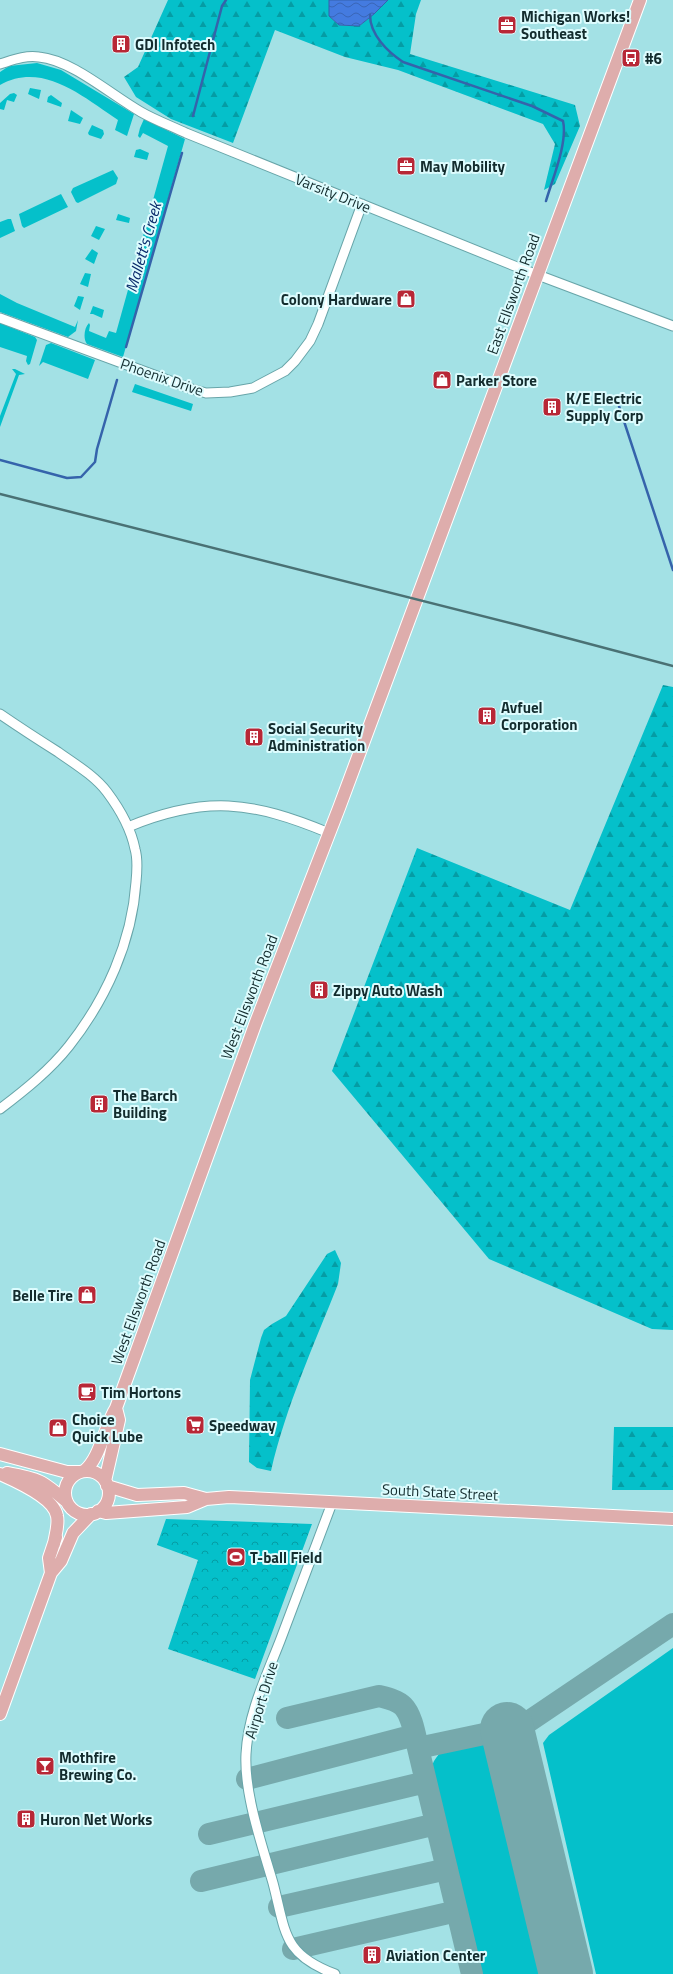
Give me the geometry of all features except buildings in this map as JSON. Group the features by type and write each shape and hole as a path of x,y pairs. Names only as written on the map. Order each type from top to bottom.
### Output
{"main road":[{"name":"East Ellsworth Road","path":"416,599 640,0"},
{"name":"West Ellsworth Road","path":"81,1472 98,1452 109,1420 116,1408 260,1013 416,599"},
{"name":"West Ellsworth Road","path":"106,1484 119,1420 116,1408"},
{"path":"0,1466 7,1467 5,1456 67,1472 97,1473 106,1484 108,1498 104,1506 73,1533 61,1561 51,1573 0,1714"},
{"path":"51,1573 49,1558 68,1504 65,1490 66,1484 69,1479 81,1472"},
{"path":"0,1473 26,1476 42,1481 81,1514 95,1513"},
{"path":"0,1473 27,1487 53,1507 58,1518 54,1544"},
{"name":"South State Street","path":"106,1484 137,1495 184,1493 206,1499"},
{"name":"South State Street","path":"95,1513 106,1514 187,1507 206,1499 230,1497 673,1519"}],"street":[{"name":"Varsity Drive","path":"0,64 21,57 50,59 72,68 142,112 186,132 537,275 673,326"},
{"name":"Phoenix Drive","path":"0,318 206,393 230,392 253,388 285,371 295,362 310,341 362,204"},
{"path":"0,714 94,779 106,791 116,805 128,827 136,849 135,895 131,921 116,967 97,1005 69,1047 45,1072 0,1109"},
{"path":"128,827 172,811 209,805 233,805 279,814 329,833"},
{"name":"Airport Drive","path":"332,1502 258,1696 248,1733 246,1755 248,1779 256,1823 285,1931 293,1949 318,1968 335,1974"}],"green space":[{"path":"168,0 329,0 329,16 339,25 359,26 388,0 421,0 416,14 410,54 575,105 580,126 555,184 544,190 555,144 543,124 398,70 345,57 275,30 233,143 171,119 136,97 124,77 138,67"},
{"path":"37,63 61,70 134,114 127,136 115,130 118,120 77,92 62,85 47,79 32,77 16,79 0,85 0,72 9,66"},
{"path":"30,88 41,90 39,99 28,94"},
{"path":"14,93 17,95 14,102 7,100 4,110 0,109 0,103 10,94"},
{"path":"51,95 62,103 61,107 47,102 48,97"},
{"path":"71,110 83,118 80,124 68,121"},
{"path":"144,119 185,139 123,357 87,344 85,334 89,323 89,331 106,338 109,331 116,333 168,146 143,133 140,138 138,136"},
{"path":"92,125 103,130 104,134 101,139 89,135 88,133"},
{"path":"140,149 149,153 147,160 134,157 136,150"},
{"path":"113,170 118,178 116,184 78,203 76,202 71,192 73,188"},
{"path":"61,194 68,207 24,228 22,226 19,214"},
{"path":"118,214 130,218 129,223 116,220"},
{"path":"11,219 15,231 0,238 0,222"},
{"path":"96,226 105,229 99,240 91,236"},
{"path":"92,249 98,253 94,264 85,259"},
{"path":"85,273 91,274 88,287 80,284"},
{"path":"0,294 17,303 75,327 78,320 76,331 68,337 0,312"},
{"path":"78,296 84,297 80,310 74,306"},
{"path":"93,306 104,310 102,318 90,314"},
{"path":"0,323 35,337 37,340 30,364 28,365 26,361 27,356 0,347"},
{"path":"51,343 95,360 88,379 43,362 39,366 46,345"},
{"path":"12,369 25,374 19,375 0,427 0,416 16,374"},
{"path":"135,384 193,404 191,411 132,392"},
{"path":"663,685 673,687 673,1330 652,1329 489,1259 332,1071 417,848 570,910"},
{"path":"335,1250 341,1263 338,1284 292,1399 271,1471 257,1468 249,1462 250,1380 261,1338 264,1330 286,1316 327,1254"},
{"path":"614,1427 673,1427 673,1490 612,1490"},
{"path":"166,1519 312,1524 255,1679 168,1649 198,1560 157,1545"},
{"path":"673,1648 673,1974 596,1974 543,1743 549,1735"},
{"path":"478,1739 490,1744 494,1752 548,1974 481,1974 430,1779 434,1761 445,1750 469,1740"}],"water":[{"path":"329,0 388,0 359,26 339,25 329,16"}],"waterway":[{"name":"Mallett's Creek","path":"193,116 222,6 226,0"},
{"path":"370,15 376,36 386,48 403,62 532,106 563,121 564,130 561,150 546,201"},
{"name":"Mallett's Creek","path":"126,347 182,153"},
{"name":"Mallett's Creek","path":"0,460 67,478 81,477 95,462 97,449 117,380"},
{"path":"617,400 673,570"}],"taxiway":[{"path":"418,1748 522,1726 673,1624"},
{"path":"287,1718 379,1696 398,1702 406,1710 414,1731 472,1974"},
{"path":"247,1779 415,1735"},
{"path":"209,1834 426,1782"},
{"path":"201,1881 436,1824"},
{"path":"279,1907 447,1869"},
{"path":"293,1949 457,1911"}],"runway":[{"path":"507,1729 566,1974"}],"railway":[{"path":"0,494 518,625 673,666"}],"place":[{"name":"Michigan Works! Southeast","path":"507,25"},
{"name":"GDI Infotech","path":"121,44"},
{"name":"#6","path":"631,58"},
{"name":"May Mobility","path":"406,166"},
{"name":"Colony Hardware","path":"406,299"},
{"name":"Parker Store","path":"442,380"},
{"name":"K/E Electric Supply Corp","path":"552,407"},
{"name":"Avfuel Corporation","path":"487,716"},
{"name":"Social Security Administration","path":"254,737"},
{"name":"Zippy Auto Wash","path":"319,990"},
{"name":"The Barch Building","path":"99,1104"},
{"name":"Belle Tire","path":"87,1295"},
{"name":"Tim Hortons","path":"87,1392"},
{"name":"Speedway","path":"195,1425"},
{"name":"Choice Quick Lube","path":"58,1428"},
{"name":"T-ball Field","path":"236,1557"},
{"name":"Mothfire Brewing Co.","path":"45,1766"},
{"name":"Huron Net Works","path":"26,1819"},
{"name":"Aviation Center","path":"372,1955"}]}
